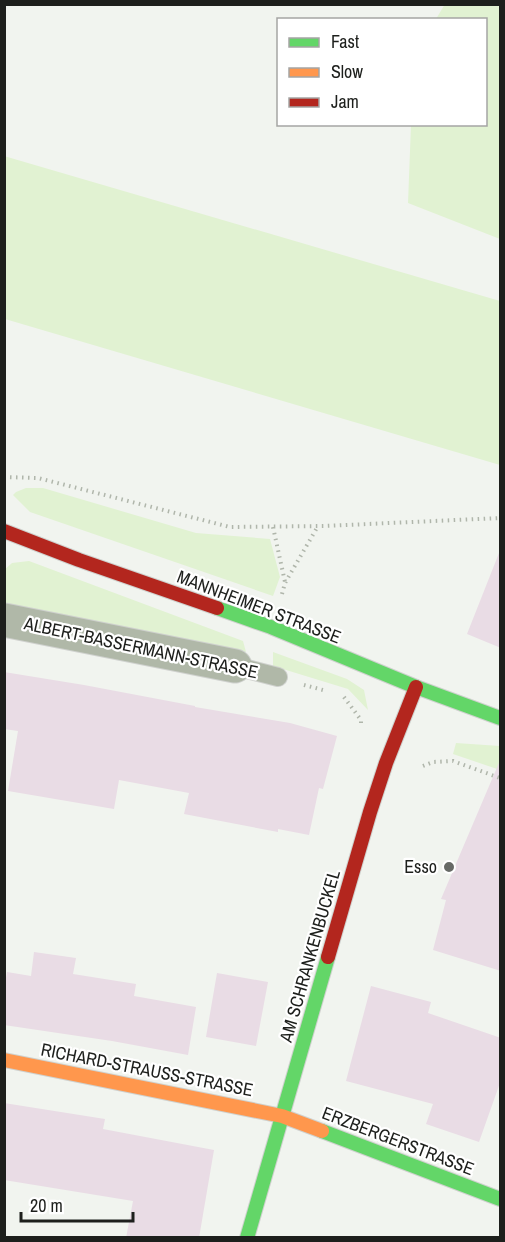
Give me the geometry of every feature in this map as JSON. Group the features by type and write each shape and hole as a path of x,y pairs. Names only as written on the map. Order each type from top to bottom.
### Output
{"street":[{"name":"MANNHEIMER STRASSE","path":"4,531 79,561 271,627 416,687 501,718"},
{"name":"ALBERT-BASSERMANN-STRASSE","path":"4,620 235,666"},
{"name":"AM SCHRANKENBUCKEL","path":"247,1238 370,812 386,763 416,687"},
{"name":"RICHARD-STRAUSS-STRASSE","path":"4,1060 282,1116"},
{"name":"ERZBERGERSTRASSE","path":"282,1116 501,1199"}],"lane":[{"name":"ALBERT-BASSERMANN-STRASSE","path":"235,666 278,677"}],"path":[{"path":"4,477 38,478 230,527 324,526 501,518"},
{"path":"273,527 285,583"},
{"path":"278,677 333,693"},
{"path":"344,696 361,720 362,752 411,771 433,762 453,761 501,778"}],"green space":[{"path":"445,4 500,5 500,239 408,203 411,126 487,126 487,18 437,18"},
{"path":"4,156 500,301 500,465 5,319"},
{"path":"26,488 43,488 196,533 270,539 280,577 273,596 30,512 13,495"},
{"path":"29,561 243,641 246,652 24,614 5,606 4,570 12,563"},
{"path":"273,652 347,679 364,690 368,710 348,689 273,666"},
{"path":"456,743 500,746 500,770 453,754"}],"building":[{"path":"499,553 501,554 501,648 467,634"},
{"path":"4,672 290,723 337,736 323,789 319,788 309,835 278,829 278,832 184,814 189,793 119,780 114,809 8,791 18,731 4,729"},
{"path":"501,758 501,971 433,950 446,900 441,899"},
{"path":"34,952 76,958 73,974 136,984 134,996 196,1007 188,1055 4,1025 4,989 7,972 31,976"},
{"path":"217,973 268,982 256,1046 206,1037"},
{"path":"371,986 431,1002 428,1013 501,1038 501,1080 479,1142 426,1124 433,1104 346,1081"},
{"path":"4,1103 105,1119 103,1129 214,1150 199,1238 126,1238 133,1201 4,1180"}],"traffic: fast":[{"path":"217,608 271,627 416,687 500,718"},
{"path":"247,1238 328,957"},
{"path":"322,1131 500,1199"}],"traffic: slow":[{"path":"4,1060 282,1116 322,1131"}],"traffic: jam":[{"path":"4,531 217,608"},
{"path":"328,957 370,812 386,763 416,687"}],"place":[{"name":"Esso","path":"449,867"}]}
